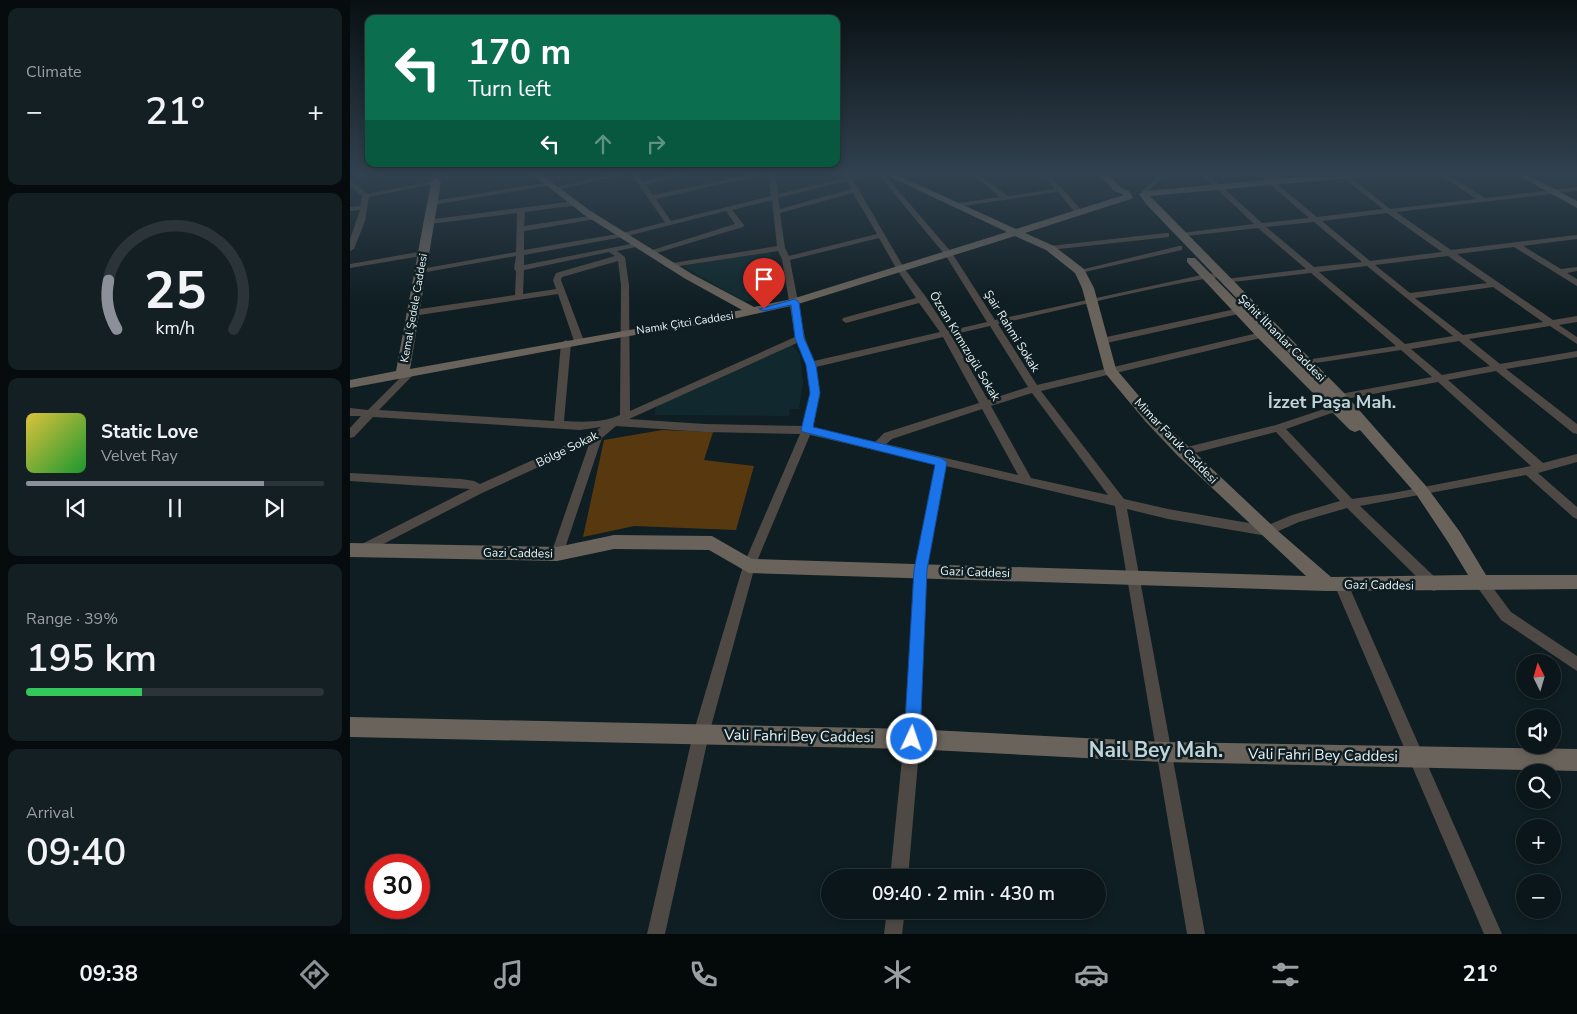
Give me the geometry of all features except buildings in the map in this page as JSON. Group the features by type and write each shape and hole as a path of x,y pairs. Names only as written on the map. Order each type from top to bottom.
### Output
{"street":[{"path":"350,249 362,218"},
{"name":"Kemal Şedele Caddesi","path":"406,374 413,313 431,218"},
{"path":"430,222 439,218"},
{"path":"519,297 518,254 521,218"},
{"path":"520,229 596,218 688,276 753,311"},
{"path":"665,218 669,223"},
{"path":"421,271 623,235 692,218"},
{"path":"650,252 740,225 734,218"},
{"path":"656,934 702,734 749,566 807,430 815,393 811,365 800,338 786,259 781,248 778,218"},
{"name":"Özcan Kırmızıgül Sokak","path":"871,218 900,268 946,334 1028,482"},
{"name":"Şair Rahmi Sokak","path":"918,218 949,255 1034,389 1120,503"},
{"path":"985,218 1050,248 1080,271 1180,242 1258,224 1318,218"},
{"name":"Namık Çitci Caddesi","path":"350,384 623,332 753,311 795,302 1066,218"},
{"name":"Şehit İlhanlar Caddesi","path":"1149,218 1166,235 1180,242 1223,278 1306,363 1340,403 1421,490 1454,537 1482,584"},
{"name":"Şehit İlhanlar Caddesi","path":"1162,218 1206,276 1262,335 1340,403"},
{"path":"1251,218 1441,379 1541,468"},
{"path":"1314,218 1408,296 1577,430"},
{"path":"1399,218 1577,341"},
{"path":"786,259 881,235"},
{"path":"1050,248 1166,235"},
{"path":"811,365 993,324 1090,299 1206,276 1223,278 1312,270 1577,237"},
{"path":"518,270 638,244"},
{"path":"1516,244 1577,283"},
{"path":"672,265 781,248"},
{"path":"610,250 621,257 625,285 623,332 624,417"},
{"path":"350,266 424,253"},
{"path":"579,341 557,280 559,275 621,257"},
{"path":"1560,272 1577,269"},
{"name":"Mimar Faruk Caddesi","path":"1080,271 1110,370 1151,419 1183,452 1267,531 1334,584"},
{"path":"1408,296 1495,284"},
{"path":"413,313 561,291"},
{"path":"846,320 923,299"},
{"path":"1102,341 1240,312"},
{"path":"1306,363 1577,319"},
{"path":"876,447 888,436 1034,389 1262,335"},
{"name":"Bölge Sokak","path":"356,550 478,490 597,436 624,417 800,338"},
{"path":"559,424 566,343"},
{"path":"1183,452 1278,428 1340,403 1497,366 1577,354"},
{"path":"350,434 406,374"},
{"path":"350,412 580,426 624,417 705,428 807,430 1120,503 1267,531 1296,518 1349,503 1393,497 1541,468 1577,458"},
{"path":"1278,428 1349,503 1434,585"},
{"path":"557,554 597,436"},
{"path":"900,869 912,739 921,570 941,462"},
{"path":"1528,470 1577,514"},
{"path":"350,477 461,483 474,485 478,490"},
{"path":"1120,503 1196,934"},
{"name":"Gazi Caddesi","path":"356,550 557,554 614,542 712,543 749,566 1334,584 1434,585 1577,582"},
{"path":"1334,584 1415,757 1493,934"},
{"path":"1482,584 1506,616 1577,664"},
{"name":"Vali Fahri Bey Caddesi","path":"350,726 912,739 1163,752 1577,760"},
{"path":"893,934 895,919"}],"shaded area":[{"path":"770,251 781,294 744,302 683,266"},
{"path":"791,344 800,354 803,383 799,409 790,409 789,416 654,415 657,404"},
{"path":"662,430 713,432 704,460 754,466 736,530 634,526 583,537 604,440"}],"district":[{"name":"İzzet Paşa Mah.","path":"1332,402"},
{"name":"Nail Bey Mah.","path":"1156,750"}],"route":[{"path":"764,309 795,302 800,338 811,365 815,393 807,430 941,462 921,570 912,739"}]}
